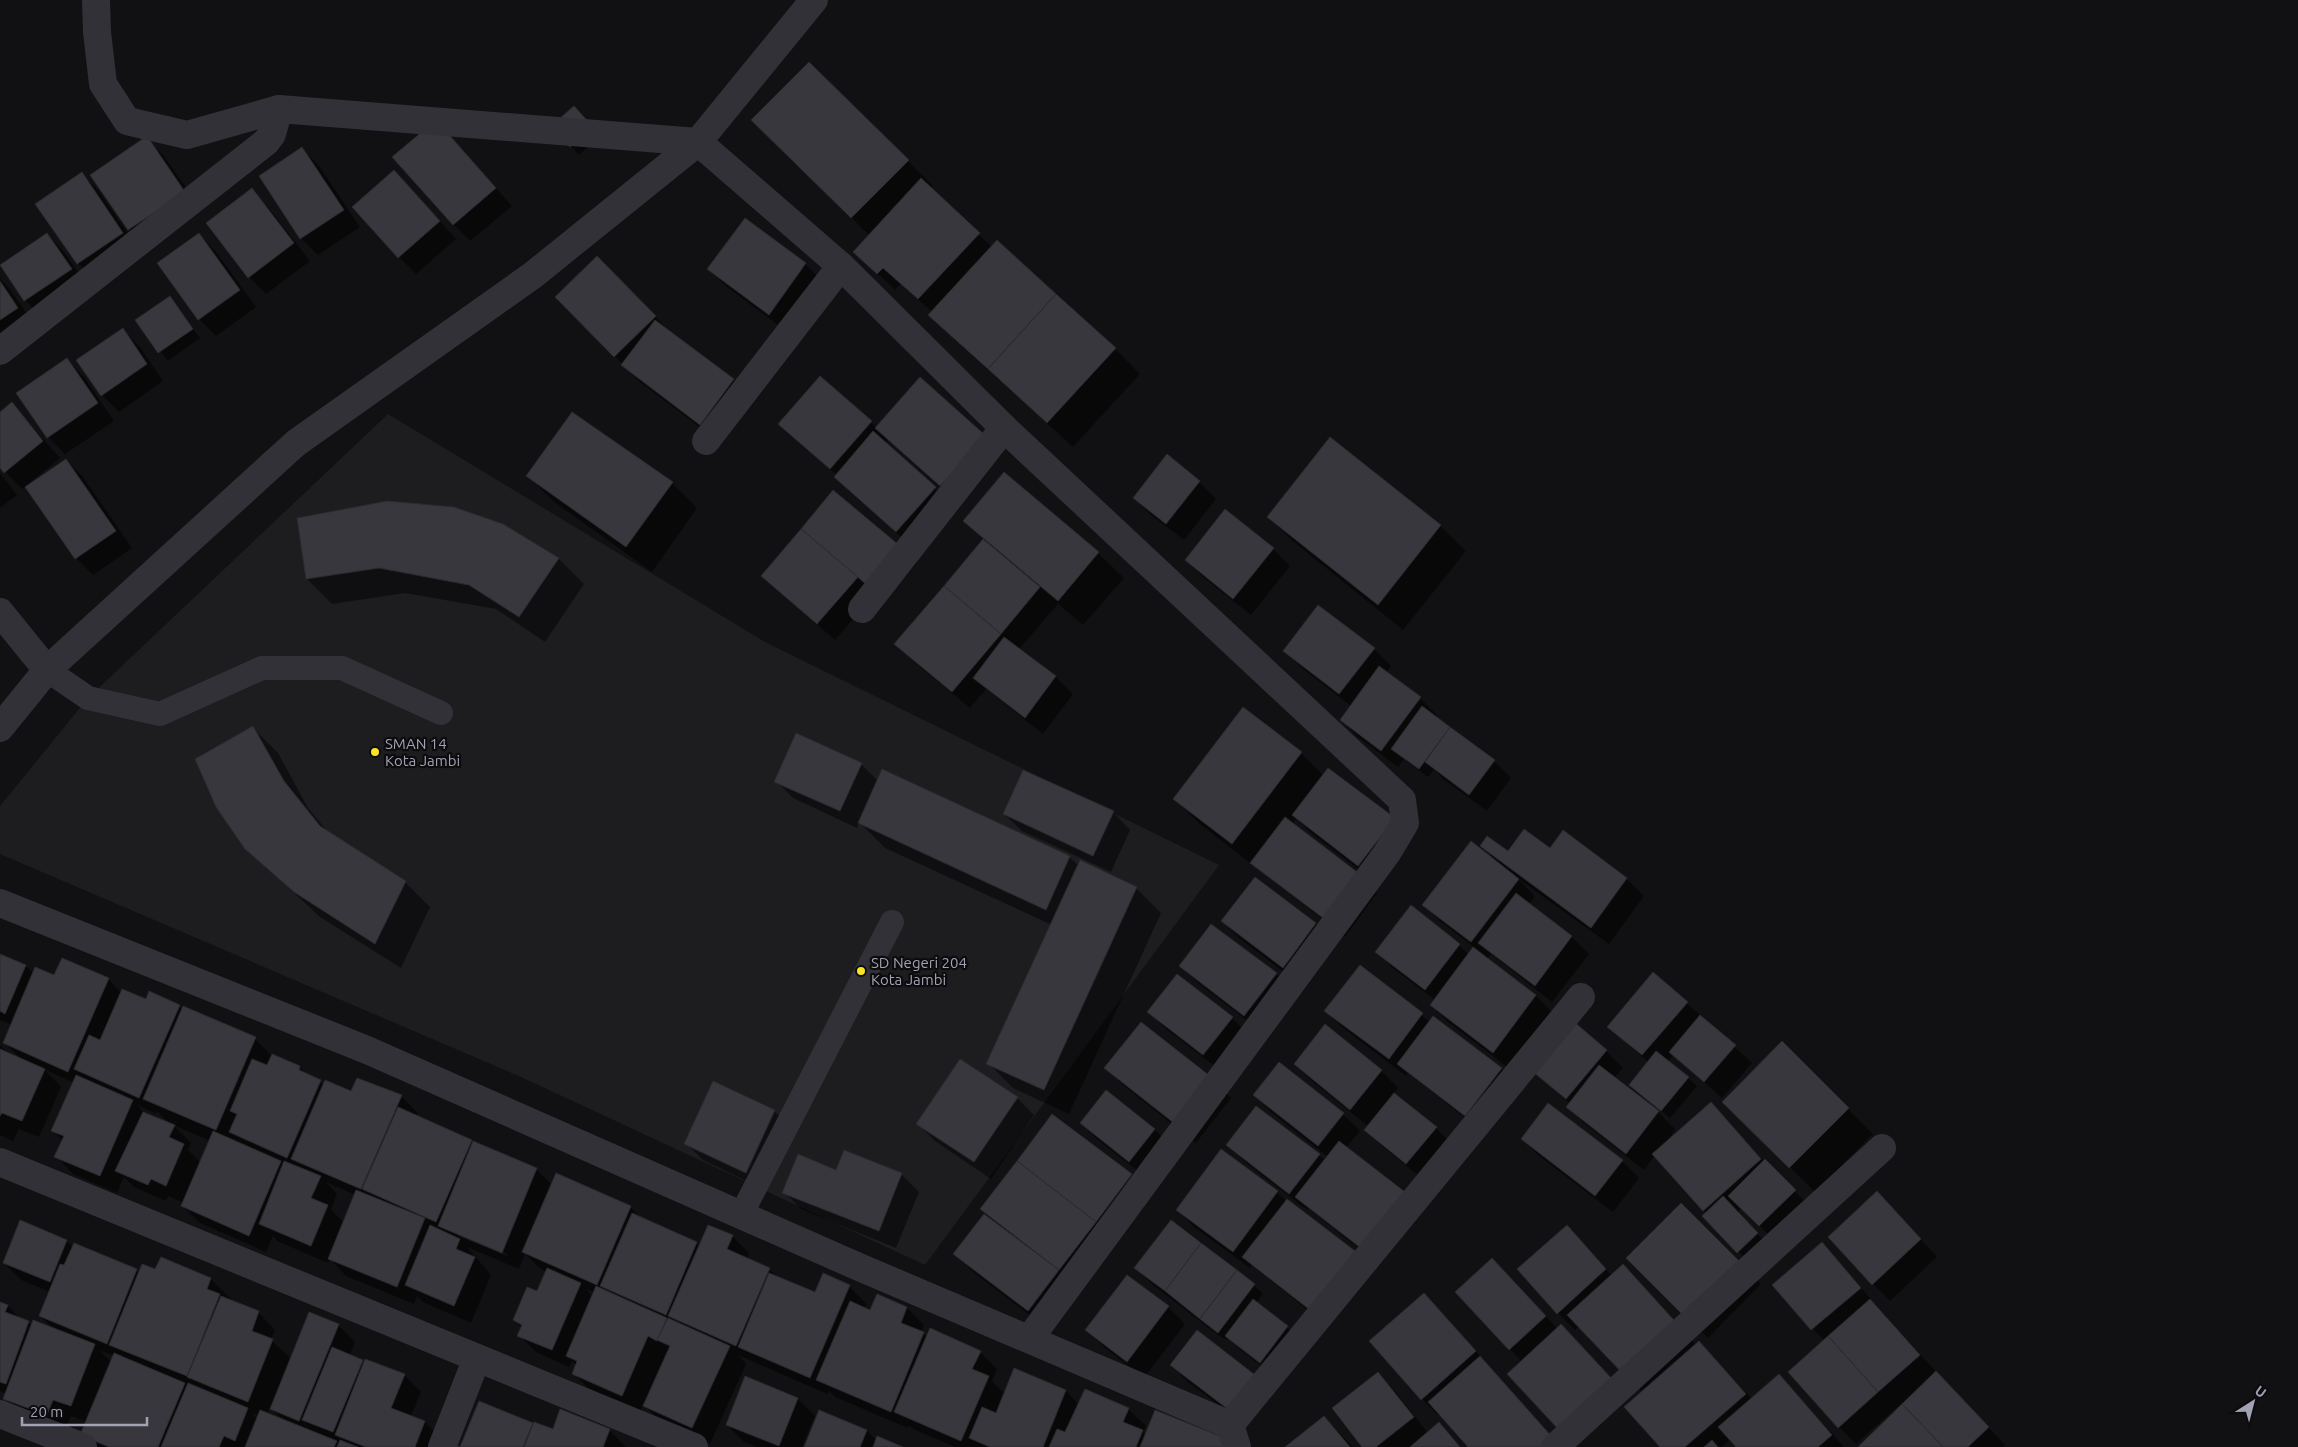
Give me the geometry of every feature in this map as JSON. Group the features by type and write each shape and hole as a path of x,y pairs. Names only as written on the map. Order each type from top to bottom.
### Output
{"street":[{"path":"96,0 97,32 103,84 127,121 186,135 279,109 698,142 841,266 1004,428 1402,800 1405,823 1387,853 1030,1338"},
{"path":"0,728 47,670 296,443 533,275 698,142 814,0"},
{"path":"0,351 266,142 272,134 279,109"},
{"path":"706,441 841,266"},
{"path":"862,609 1004,428"},
{"path":"0,612 47,670"},
{"path":"0,903 367,1050 741,1215 1030,1338 1233,1436 1581,997"},
{"path":"1555,1447 1882,1148"},
{"path":"0,1162 694,1447"},
{"path":"442,1447 477,1358"},
{"path":"0,1414 83,1447"}],"lane":[{"path":"47,670 88,698 160,714 262,668 342,668 441,713"},
{"path":"741,1215 892,922"}],"shaded area":[{"path":"388,414 767,643 1219,865 925,1265 521,1077 0,854 0,806 88,698"}],"building":[{"path":"809,62 909,160 851,218 751,120"},
{"path":"574,106 593,127 570,147 551,126"},
{"path":"436,120 496,188 453,225 392,157"},
{"path":"147,136 185,192 128,230 90,175"},
{"path":"302,147 344,210 300,239 259,176"},
{"path":"394,170 440,221 398,258 352,207"},
{"path":"82,172 123,233 77,264 35,204"},
{"path":"921,178 980,233 918,299 883,268 877,274 853,252"},
{"path":"252,188 294,243 248,278 206,223"},
{"path":"745,218 806,263 769,315 707,269"},
{"path":"47,233 72,269 24,301 0,265"},
{"path":"199,233 240,290 198,320 157,263"},
{"path":"997,240 1056,294 988,369 928,315"},
{"path":"597,256 656,316 614,357 555,297"},
{"path":"0,281 18,308 0,320"},
{"path":"1056,294 1116,348 1047,423 988,369"},
{"path":"170,296 193,329 158,353 135,320"},
{"path":"655,320 734,379 700,425 621,365"},
{"path":"123,328 147,364 101,396 76,360"},
{"path":"67,358 98,403 47,438 16,393"},
{"path":"820,376 872,421 830,469 778,424"},
{"path":"920,377 986,436 940,486 875,428"},
{"path":"12,402 43,441 4,473 0,468 0,412"},
{"path":"572,412 673,482 626,547 526,476"},
{"path":"873,431 936,487 896,532 834,477"},
{"path":"1330,437 1441,525 1378,605 1267,517"},
{"path":"1167,454 1200,481 1166,524 1133,498"},
{"path":"66,459 116,531 75,559 25,487"},
{"path":"1004,472 1099,552 1058,601 963,521"},
{"path":"833,490 900,546 867,585 801,529"},
{"path":"387,501 454,507 503,524 559,558 519,617 469,585 379,568 306,579 297,518"},
{"path":"1225,509 1274,548 1233,599 1185,560"},
{"path":"801,529 858,577 817,624 761,576"},
{"path":"983,539 1040,587 1001,634 944,586"},
{"path":"944,586 1001,634 952,692 894,644"},
{"path":"1318,605 1375,648 1339,694 1283,651"},
{"path":"1004,637 1056,676 1025,718 973,678"},
{"path":"1379,666 1421,697 1381,751 1340,720"},
{"path":"1422,706 1450,727 1419,769 1391,749"},
{"path":"1243,707 1302,752 1232,844 1173,799"},
{"path":"253,726 284,781 320,826 406,881 375,944 294,892 245,849 216,807 195,759"},
{"path":"1450,727 1495,760 1469,795 1425,762"},
{"path":"796,733 862,763 840,811 774,782"},
{"path":"1328,768 1395,818 1358,866 1292,815"},
{"path":"882,769 1070,856 1046,910 858,823"},
{"path":"1023,770 1114,811 1093,856 1003,814"},
{"path":"1285,817 1361,875 1327,921 1250,863"},
{"path":"1524,829 1550,848 1563,830 1627,878 1591,928 1480,846 1487,836 1508,851"},
{"path":"1471,841 1519,879 1471,942 1422,905"},
{"path":"1080,860 1137,887 1044,1090 986,1064"},
{"path":"1255,877 1316,923 1283,968 1221,921"},
{"path":"1516,893 1572,936 1535,986 1478,943"},
{"path":"1411,905 1460,944 1425,990 1375,952"},
{"path":"1211,924 1277,973 1244,1016 1179,966"},
{"path":"1473,947 1536,995 1493,1053 1430,1005"},
{"path":"0,954 26,965 5,1014 0,1011"},
{"path":"62,958 109,978 68,1072 3,1043 35,967 54,975"},
{"path":"1360,965 1423,1013 1389,1059 1324,1011"},
{"path":"1653,972 1688,1002 1642,1055 1607,1027"},
{"path":"1177,974 1233,1017 1203,1055 1147,1012"},
{"path":"122,989 146,999 149,991 180,1005 139,1098 74,1069 89,1035 100,1040"},
{"path":"183,1006 256,1037 216,1130 143,1099"},
{"path":"1700,1015 1736,1045 1704,1082 1669,1052"},
{"path":"1433,1016 1502,1068 1465,1116 1397,1064"},
{"path":"1573,1021 1607,1050 1566,1099 1532,1071"},
{"path":"1141,1022 1215,1080 1179,1127 1104,1068"},
{"path":"1325,1024 1382,1070 1350,1110 1294,1064"},
{"path":"1782,1041 1849,1108 1789,1168 1722,1102"},
{"path":"0,1049 45,1069 22,1121 2,1113 0,1116"},
{"path":"1656,1051 1689,1077 1661,1111 1629,1085"},
{"path":"272,1054 300,1066 299,1070 321,1080 287,1158 229,1132 237,1114 230,1111 252,1059 267,1065"},
{"path":"960,1059 1018,1097 974,1162 916,1124"},
{"path":"1279,1062 1344,1113 1318,1146 1253,1095"},
{"path":"1599,1065 1659,1111 1626,1154 1566,1107"},
{"path":"76,1075 133,1100 100,1176 54,1157 64,1136 51,1131"},
{"path":"357,1078 402,1095 361,1189 291,1159 325,1080 351,1091"},
{"path":"713,1081 775,1110 746,1173 684,1144"},
{"path":"1106,1090 1155,1129 1129,1162 1080,1123"},
{"path":"1394,1093 1437,1127 1406,1164 1364,1130"},
{"path":"1711,1102 1761,1159 1703,1211 1652,1154"},
{"path":"1548,1103 1623,1160 1595,1196 1521,1139"},
{"path":"1256,1106 1320,1154 1289,1194 1226,1145"},
{"path":"398,1107 472,1140 436,1222 362,1189"},
{"path":"143,1112 175,1125 169,1137 184,1144 166,1186 151,1179 148,1185 115,1171"},
{"path":"1052,1114 1132,1174 1096,1222 1017,1161"},
{"path":"213,1131 281,1161 249,1236 181,1206"},
{"path":"473,1141 537,1168 502,1253 438,1226"},
{"path":"1339,1141 1405,1192 1362,1249 1295,1197"},
{"path":"1221,1149 1278,1191 1233,1252 1176,1210"},
{"path":"844,1150 902,1173 879,1231 782,1193 798,1154 836,1170"},
{"path":"1765,1159 1796,1190 1759,1226 1728,1196"},
{"path":"284,1161 321,1176 311,1198 328,1205 311,1246 259,1224"},
{"path":"1017,1161 1096,1222 1059,1270 980,1209"},
{"path":"556,1173 631,1206 597,1285 522,1252"},
{"path":"356,1190 425,1218 397,1287 328,1259"},
{"path":"1877,1191 1921,1239 1872,1285 1828,1237"},
{"path":"1723,1196 1758,1233 1737,1253 1702,1216"},
{"path":"1287,1199 1355,1251 1310,1310 1242,1257"},
{"path":"1681,1203 1745,1267 1690,1322 1626,1258"},
{"path":"632,1213 697,1242 666,1315 600,1286"},
{"path":"984,1214 1059,1270 1028,1311 953,1254"},
{"path":"20,1220 67,1240 50,1282 3,1263"},
{"path":"1171,1220 1201,1243 1165,1291 1134,1268"},
{"path":"430,1225 460,1239 456,1249 475,1257 454,1306 405,1285"},
{"path":"708,1225 733,1235 727,1249 770,1268 736,1346 668,1316"},
{"path":"1567,1225 1606,1269 1557,1314 1517,1269"},
{"path":"1822,1242 1861,1288 1811,1330 1772,1285"},
{"path":"74,1243 137,1269 107,1344 39,1316 60,1264 64,1265"},
{"path":"1201,1243 1237,1270 1200,1319 1165,1291"},
{"path":"161,1257 211,1278 207,1289 220,1294 187,1376 109,1345 142,1264 155,1269"},
{"path":"1492,1258 1546,1316 1509,1350 1455,1292"},
{"path":"1623,1264 1681,1328 1627,1378 1567,1315"},
{"path":"547,1268 581,1283 552,1350 517,1336 522,1325 513,1320 527,1287 537,1291"},
{"path":"1237,1270 1255,1284 1218,1333 1200,1319"},
{"path":"769,1273 815,1292 823,1273 850,1285 810,1378 738,1347"},
{"path":"1127,1275 1169,1306 1127,1362 1085,1330"},
{"path":"596,1286 667,1318 657,1341 648,1336 622,1396 572,1374 577,1361 566,1356"},
{"path":"1424,1293 1476,1351 1421,1400 1369,1341"},
{"path":"877,1294 907,1307 901,1323 924,1332 891,1412 816,1380 850,1301 870,1310"},
{"path":"221,1296 259,1311 252,1331 273,1339 248,1402 187,1377"},
{"path":"1253,1299 1288,1326 1260,1363 1225,1336"},
{"path":"1870,1299 1920,1355 1878,1392 1828,1336"},
{"path":"0,1302 8,1305 5,1312 29,1321 6,1384 0,1382"},
{"path":"309,1312 339,1324 299,1421 270,1409"},
{"path":"668,1318 730,1346 692,1428 643,1406 670,1346 657,1340"},
{"path":"33,1320 95,1344 71,1406 53,1400 47,1415 3,1399"},
{"path":"1561,1324 1613,1380 1559,1430 1507,1374"},
{"path":"930,1328 981,1351 972,1369 989,1376 961,1441 894,1412"},
{"path":"1197,1330 1255,1375 1229,1410 1170,1365"},
{"path":"1828,1336 1878,1392 1838,1428 1788,1372"},
{"path":"1699,1341 1746,1394 1685,1447 1660,1447 1624,1407"},
{"path":"332,1347 363,1360 333,1432 302,1420"},
{"path":"114,1353 185,1383 158,1447 109,1447 80,1435"},
{"path":"1480,1356 1553,1438 1543,1447 1468,1447 1428,1402"},
{"path":"365,1359 405,1374 391,1408 425,1421 415,1447 366,1447 335,1435"},
{"path":"1014,1368 1066,1390 1043,1447 990,1447 969,1438 982,1407 996,1413"},
{"path":"1936,1371 1989,1427 1968,1447 1943,1447 1902,1404"},
{"path":"1378,1372 1414,1417 1376,1447 1362,1447 1332,1408"},
{"path":"1779,1374 1832,1435 1818,1447 1736,1447 1718,1427"},
{"path":"745,1376 798,1398 779,1446 726,1425"},
{"path":"188,1383 248,1408 235,1441 224,1436 219,1447 161,1447"},
{"path":"1085,1389 1129,1408 1123,1422 1143,1430 1136,1447 1049,1447 1057,1429 1065,1432"},
{"path":"479,1401 533,1423 523,1447 460,1447"},
{"path":"1902,1404 1943,1447 1858,1447"},
{"path":"560,1409 610,1429 603,1447 524,1447 534,1422 553,1429"},
{"path":"260,1410 337,1441 334,1447 245,1447"},
{"path":"819,1410 867,1430 860,1447 804,1447"},
{"path":"1155,1410 1227,1439 1224,1447 1140,1447"},
{"path":"1324,1416 1350,1447 1285,1447"},
{"path":"1439,1422 1460,1447 1410,1447"},
{"path":"877,1436 903,1447 873,1447"},
{"path":"340,1440 358,1447 337,1447"},
{"path":"1712,1440 1718,1447 1704,1447"},
{"path":"446,1441 460,1447 444,1447"}],"place":[{"name":"SMAN 14 Kota Jambi","path":"375,752"},
{"name":"SD Negeri 204 Kota Jambi","path":"861,971"}]}
